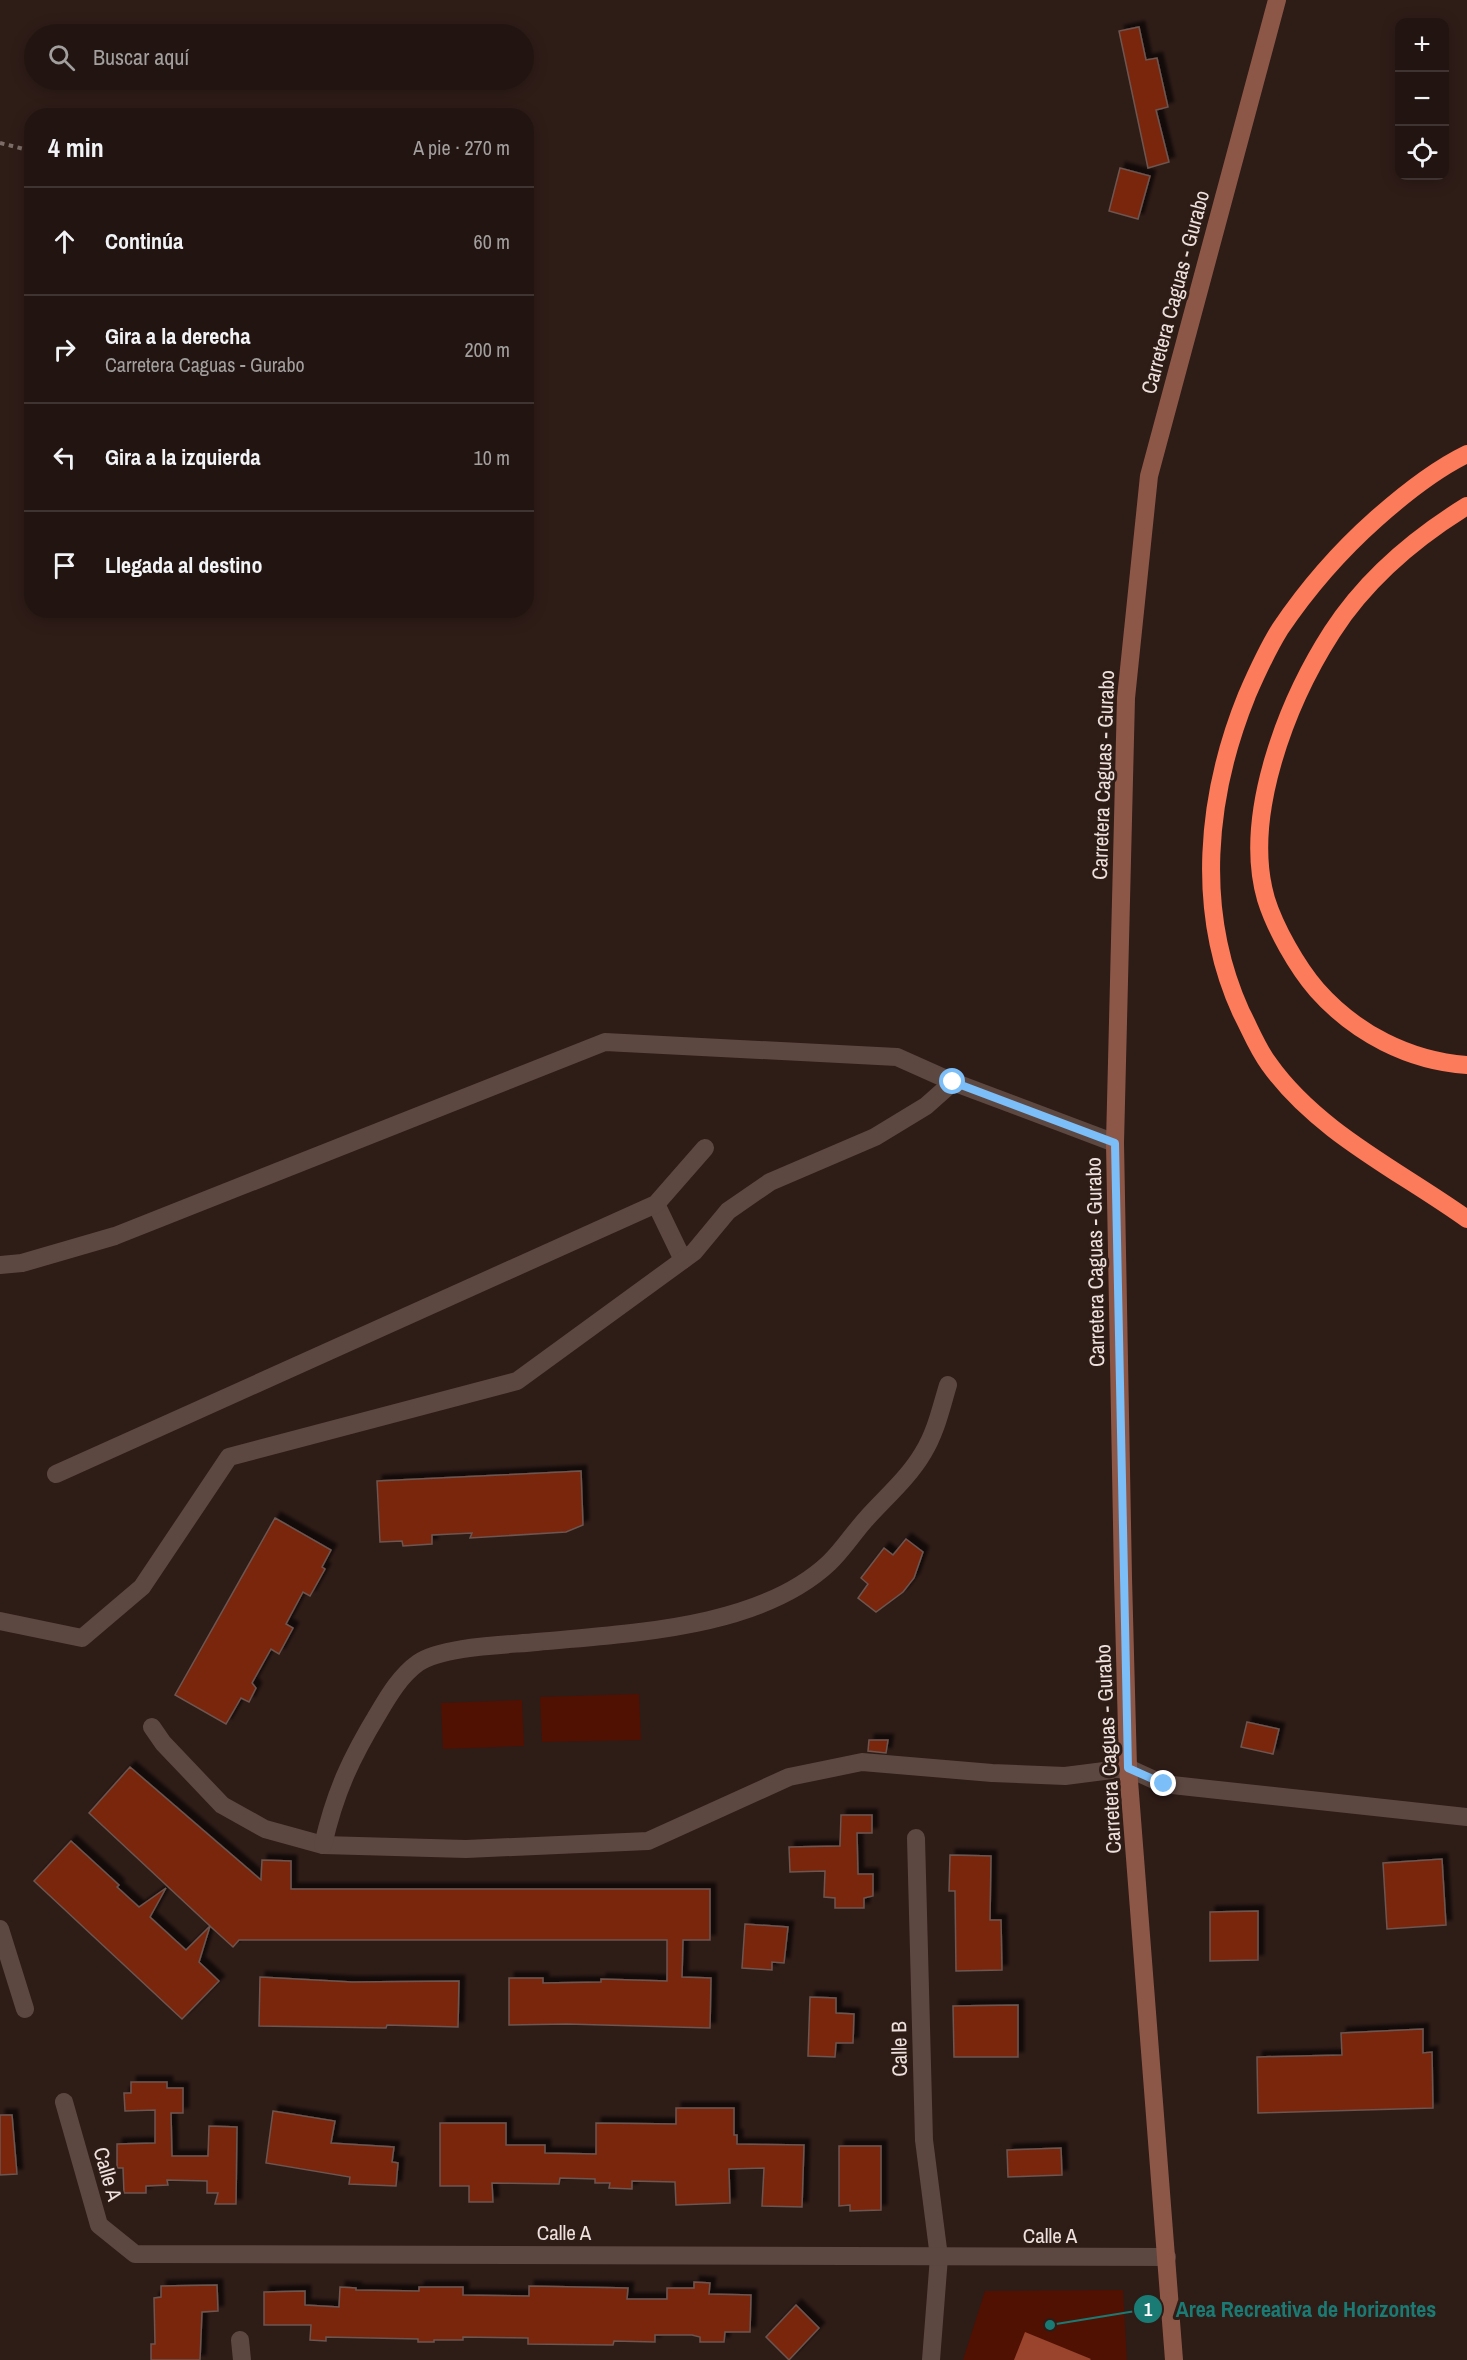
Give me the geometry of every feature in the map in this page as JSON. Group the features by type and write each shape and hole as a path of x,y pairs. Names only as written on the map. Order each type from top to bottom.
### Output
{"highway":[{"path":"1467,454 1450,463 1393,504 1351,542 1310,589 1280,630 1259,666 1237,720 1222,773 1213,822 1210,872 1213,915 1220,953 1233,994 1267,1062 1293,1095 1325,1122 1467,1219"},
{"path":"1467,506 1444,520 1401,554 1367,588 1333,631 1307,674 1273,758 1265,796 1261,841 1266,899 1280,931 1308,980 1334,1009 1363,1032 1393,1046 1421,1056 1467,1065"}],"main road":[{"name":"Carretera Caguas - Gurabo","path":"1174,2360 1128,1768 1115,1143 1125,698 1149,476 1277,0"}],"street":[{"path":"0,1264 22,1263 115,1236 605,1042 897,1057 953,1082 1115,1143"},
{"path":"0,1621 82,1638 142,1587 229,1457 517,1381 694,1252 728,1211 770,1182 874,1137 926,1106 953,1082"},
{"path":"56,1474 656,1204 705,1148"},
{"path":"656,1204 683,1260"},
{"path":"323,1845 331,1809 355,1750 392,1691 418,1663 452,1651 660,1629 720,1617 755,1606 788,1591 830,1562 854,1532 907,1475 923,1453 934,1432 948,1385"},
{"path":"152,1727 163,1743 222,1804 265,1828 323,1845 466,1849 648,1841 789,1777 862,1762 992,1773 1065,1776 1128,1768 1164,1784 1467,1817"},
{"name":"Calle B","path":"916,1838 924,2140 939,2257 931,2360"},
{"path":"0,1929 25,2009"},
{"name":"Calle A","path":"64,2102 99,2225 135,2254 1167,2257"},
{"path":"240,2340 242,2360"}],"path":[{"path":"0,142 24,149"}],"shaded area":[{"path":"639,1694 641,1740 542,1742 540,1697"},
{"path":"522,1700 524,1746 443,1749 441,1703"},
{"path":"1123,2290 1127,2360 963,2360 985,2291"},
{"path":"1025,2332 1091,2359 1014,2360"}],"building":[{"path":"1139,27 1146,60 1157,58 1168,107 1156,110 1169,162 1148,168 1119,31"},
{"path":"1120,168 1150,176 1138,219 1109,211"},
{"path":"581,1471 583,1525 566,1532 470,1538 472,1533 432,1535 432,1544 403,1546 402,1541 380,1542 377,1481"},
{"path":"275,1518 331,1550 322,1567 325,1569 310,1596 303,1592 286,1624 293,1628 279,1654 271,1649 252,1683 256,1688 249,1702 241,1698 226,1724 175,1695"},
{"path":"906,1539 923,1552 914,1578 903,1592 876,1612 858,1598 868,1584 861,1578 884,1548 893,1555"},
{"path":"1247,1722 1279,1729 1273,1754 1241,1747"},
{"path":"869,1740 888,1740 886,1753 868,1751"},
{"path":"130,1767 261,1880 262,1860 291,1861 291,1889 710,1889 710,1940 683,1940 682,1977 711,1978 710,2028 567,2024 509,2025 509,1978 543,1978 543,1983 601,1982 601,1979 667,1981 667,1940 239,1940 233,1947 89,1813"},
{"path":"841,1815 872,1815 872,1833 857,1833 858,1874 873,1874 873,1896 864,1898 864,1908 835,1908 835,1898 824,1897 825,1871 790,1872 789,1847 840,1846"},
{"path":"71,1841 119,1885 117,1887 139,1907 166,1888 150,1917 186,1950 210,1926 199,1962 219,1981 182,2019 34,1881"},
{"path":"950,1855 991,1856 990,1920 1001,1920 1002,1970 956,1971 955,1891 949,1891"},
{"path":"1442,1859 1446,1925 1387,1929 1383,1863"},
{"path":"1258,1911 1258,1960 1210,1961 1210,1912"},
{"path":"745,1924 788,1927 784,1963 772,1962 772,1970 742,1968"},
{"path":"260,1977 352,1982 459,1981 458,2027 259,2026"},
{"path":"810,1997 836,1998 836,2013 854,2014 853,2043 836,2043 835,2057 808,2056"},
{"path":"1018,2005 1018,2057 954,2057 953,2006"},
{"path":"1423,2029 1423,2053 1432,2052 1433,2108 1258,2113 1257,2057 1342,2055 1341,2033"},
{"path":"131,2082 167,2082 167,2088 183,2088 183,2113 171,2113 172,2156 208,2156 209,2126 237,2127 236,2204 215,2204 218,2193 207,2193 207,2181 167,2180 168,2185 146,2186 146,2193 124,2193 123,2168 117,2168 117,2144 155,2143 155,2110 125,2111 124,2093 131,2093"},
{"path":"676,2108 734,2108 734,2135 737,2135 737,2144 804,2145 802,2207 762,2206 764,2168 729,2169 730,2203 676,2205 675,2182 632,2181 632,2189 609,2188 610,2183 595,2183 595,2179 560,2178 559,2184 492,2183 493,2202 469,2202 469,2186 440,2186 440,2123 506,2123 506,2145 545,2145 545,2153 596,2154 596,2123 676,2124"},
{"path":"273,2111 335,2121 331,2143 394,2147 392,2162 398,2163 396,2186 349,2184 350,2177 266,2163"},
{"path":"0,2115 12,2115 17,2174 0,2175"},
{"path":"839,2146 881,2146 881,2210 850,2211 850,2205 839,2206"},
{"path":"1061,2148 1062,2175 1008,2177 1007,2150"},
{"path":"694,2282 710,2283 709,2294 751,2295 750,2332 725,2332 724,2342 700,2342 700,2337 692,2335 655,2335 655,2342 614,2341 613,2345 528,2344 528,2338 463,2337 463,2340 434,2340 434,2342 418,2342 418,2339 326,2337 326,2341 310,2340 311,2325 264,2325 264,2292 305,2291 305,2305 339,2307 340,2287 356,2288 356,2290 419,2291 419,2287 463,2287 463,2295 529,2296 529,2286 628,2288 627,2299 667,2299 667,2288 694,2288"},
{"path":"217,2285 218,2311 202,2312 200,2360 151,2360 151,2344 155,2344 154,2298 161,2297 161,2286"},
{"path":"796,2305 819,2328 789,2360 766,2337"}],"place":[{"name":"Area Recreativa de Horizontes","path":"1050,2325"}],"route":[{"path":"953,1082 1115,1143 1128,1768 1164,1784"}]}
